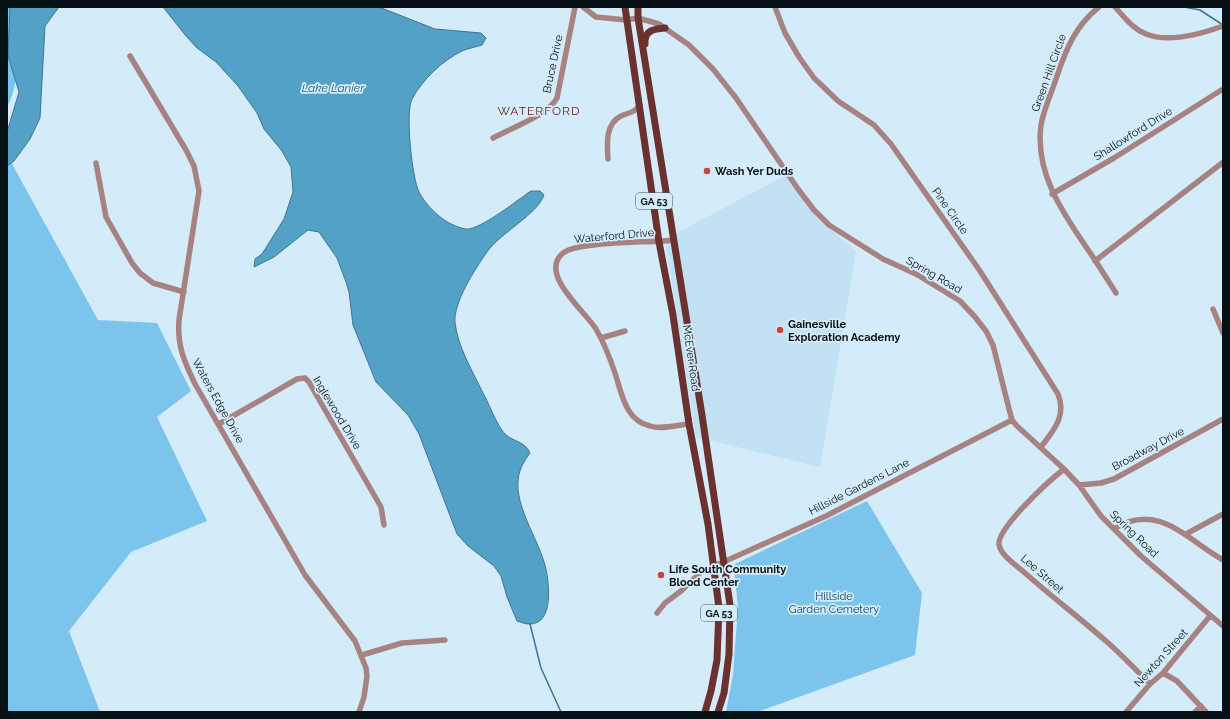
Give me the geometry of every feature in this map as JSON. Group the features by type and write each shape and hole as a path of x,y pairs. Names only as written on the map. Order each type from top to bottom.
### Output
{"main road":[{"name":"McEver Road","path":"625,7 659,242 673,315 689,424 708,524 712,566 719,608 718,651 711,691 705,712"},
{"name":"McEver Road","path":"638,7 638,18 702,415 730,605 729,654 724,693 718,712"},
{"path":"649,89 651,80 646,36 650,30 665,28"}],"street":[{"name":"Bruce Drive","path":"493,138 539,114 554,103 557,98 575,7"},
{"name":"Spring Road","path":"583,7 596,17 626,20 638,18 665,28 689,45 713,69 781,162 798,189 814,210 829,225 883,258 941,289 960,301 986,331 993,345 1012,420 1064,469 1079,485 1101,516 1141,556 1223,626"},
{"name":"Pine Circle","path":"775,7 785,33 799,57 814,78 838,102 874,125 891,144 980,271 1058,394 1061,402 1060,417 1057,426 1041,447"},
{"name":"Green Hill Circle","path":"1099,7 1085,19 1076,31 1066,52 1045,109 1041,125 1041,141 1042,157 1052,194 1071,226 1116,293"},
{"path":"1115,7 1137,29 1146,34 1159,37 1175,37 1223,26"},
{"name":"Waters Edge Drive","path":"130,56 186,150 194,166 198,180 197,209 178,336 180,351 195,384 305,575 356,641 366,668 367,683 359,712"},
{"name":"Shallowford Drive","path":"1052,194 1114,158 1223,89"},
{"path":"608,159 608,136 612,124 620,117 635,112 640,105"},
{"path":"96,163 106,217 132,263 140,273 153,283 184,292"},
{"path":"1095,261 1222,163"},
{"name":"Waterford Drive","path":"674,240 578,247 570,249 559,258 556,272 560,284 590,321 601,338 616,375 624,405 630,413 640,422 650,426 662,428 689,424"},
{"path":"1213,309 1223,333"},
{"path":"601,338 625,331"},
{"name":"Inglewood Drive","path":"218,424 297,379 305,378 317,396 381,507 384,525"},
{"name":"Broadway Drive","path":"1079,485 1101,483 1114,479 1223,419"},
{"name":"Hillside Gardens Lane","path":"657,613 665,603 682,591 701,572 712,566 826,516 1012,420"},
{"name":"Lee Street","path":"1064,469 1033,496 1004,532 999,543 1000,548 1011,561 1038,585 1108,642 1150,684"},
{"path":"1186,534 1223,514"},
{"path":"1114,529 1134,519 1149,519 1169,525 1186,534 1203,549 1223,560"},
{"name":"Newton Street","path":"1126,712 1150,684 1163,673 1210,616"},
{"path":"362,655 402,643 445,640"},
{"path":"1163,673 1176,681 1206,712"},
{"path":"1195,712 1201,706"}],"shaded area":[{"path":"788,174 818,219 856,251 820,467 696,437 665,239"}],"green space":[{"path":"7,7 14,7 17,71 12,96 7,107"},
{"path":"7,161 11,162 98,320 157,323 191,391 157,417 207,521 131,552 69,631 100,712 7,712"},
{"name":"Hillside Garden Cemetery","path":"867,501 922,593 915,655 757,712 726,712 733,675 738,606 734,571 735,564"}],"water":[{"path":"10,7 59,7 45,26 40,118 30,139 14,161 7,166 7,132 19,92 8,56"},
{"name":"Lake Lanier","path":"163,7 379,7 435,29 481,33 486,38 482,45 462,51 440,65 416,92 410,106 410,146 416,185 419,192 427,205 439,216 459,227 471,229 484,223 531,191 540,191 544,195 540,202 527,216 487,252 466,286 457,306 455,315 455,323 459,341 499,425 508,437 525,446 530,453 520,470 518,490 522,509 545,565 548,581 549,591 547,610 543,617 537,622 528,624 517,621 507,597 501,576 494,566 468,546 457,534 419,434 408,415 376,382 353,325 349,292 337,258 319,232 308,230 274,257 254,267 255,259 262,254 284,219 293,192 291,167 282,151 264,129 257,113 238,86 216,62 197,48"}],"waterway":[{"path":"1184,7 1200,10 1223,25"},
{"path":"530,624 541,668 561,712"}],"place":[{"name":"Wash Yer Duds","path":"707,171"},
{"name":"Gainesville Exploration Academy","path":"780,330"},
{"name":"Life South Community Blood Center","path":"661,575"}],"district":[{"name":"WATERFORD","path":"539,111"}]}
